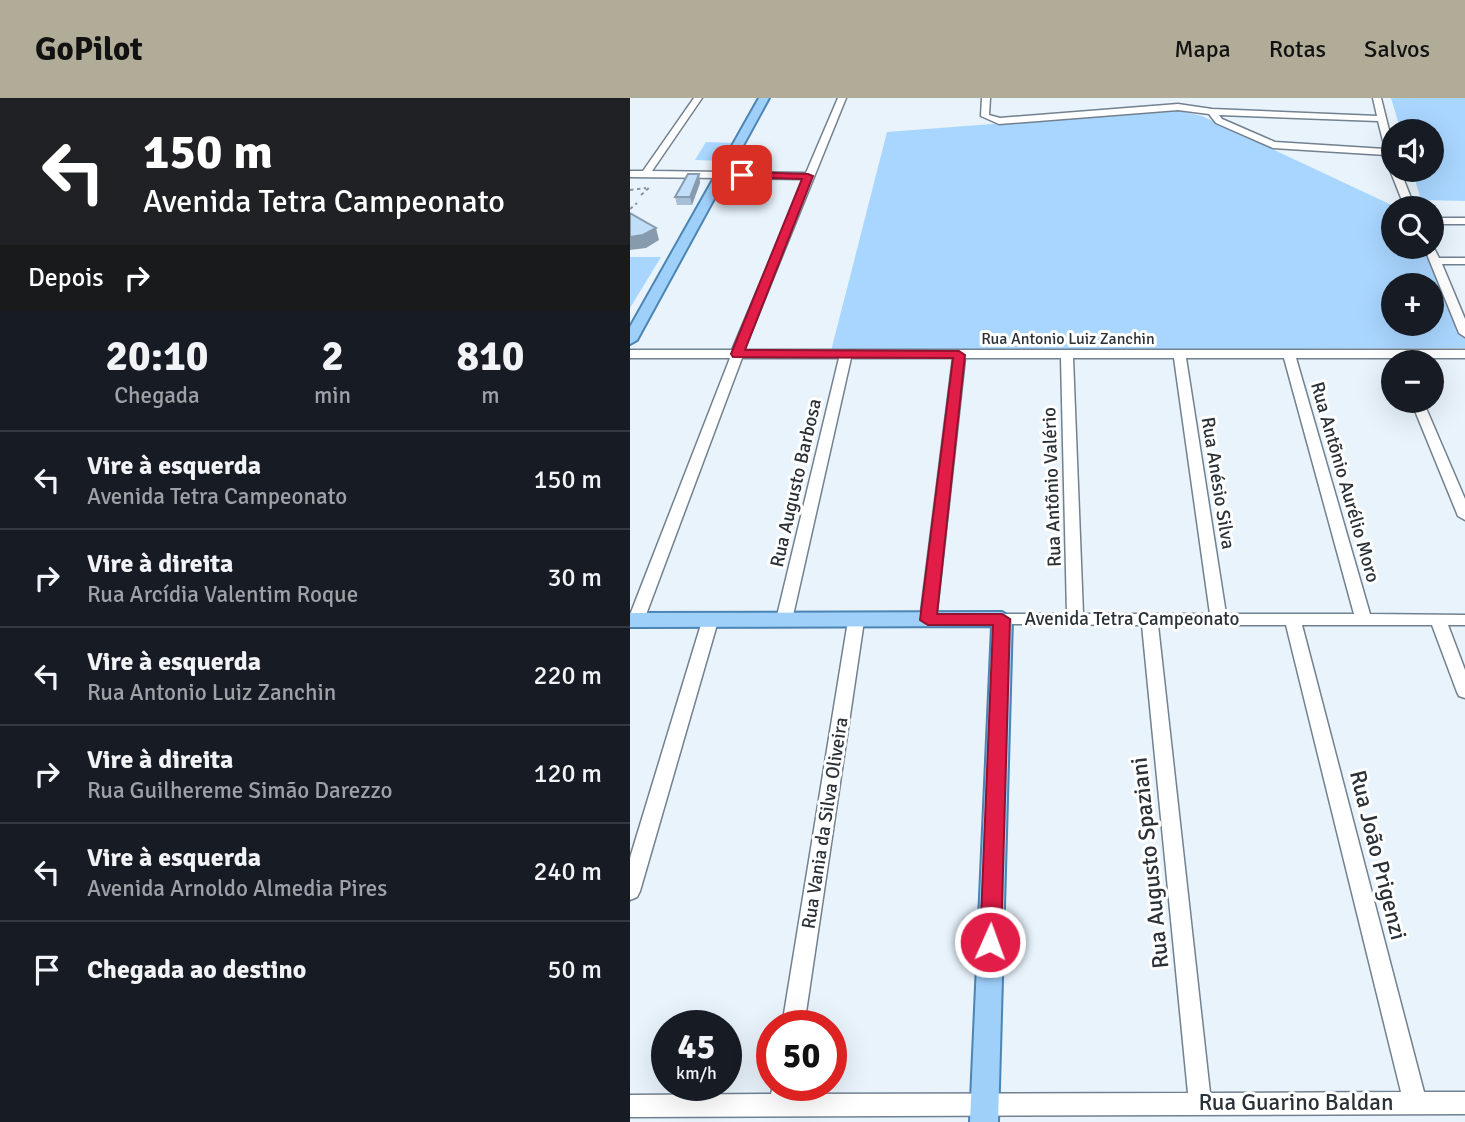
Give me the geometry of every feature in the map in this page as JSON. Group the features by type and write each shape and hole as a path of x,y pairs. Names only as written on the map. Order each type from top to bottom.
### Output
{"main road":[{"path":"630,340 764,98"},
{"path":"984,1113 1002,619"},
{"name":"Avenida Tetra Campeonato","path":"633,620 1002,619"}],"street":[{"path":"646,174 698,98"},
{"path":"633,620 808,176 842,98"},
{"path":"986,98 985,116 991,120 1064,111 1179,103 1212,112 1381,119 1377,98"},
{"path":"1212,112 1226,125 1273,145 1381,152"},
{"path":"630,174 808,176"},
{"path":"1444,221 1465,221"},
{"path":"1465,261 1435,261 1465,333"},
{"name":"Rua Antonio Luiz Zanchin","path":"630,354 1179,354 1381,358"},
{"name":"Rua Anésio Silva","path":"1179,354 1219,618"},
{"name":"Rua Antonio Luiz Zanchin","path":"1444,355 1465,354"},
{"name":"Rua Augusto Barbosa","path":"784,620 846,355"},
{"path":"928,620 959,355"},
{"name":"Rua Antõnio Valério","path":"1067,355 1075,619"},
{"name":"Rua Antõnio Aurélio Moro","path":"1289,355 1363,618"},
{"path":"1422,413 1465,516"},
{"name":"Avenida Tetra Campeonato","path":"1002,619 1465,620"},
{"name":"Rua Augusto Spaziani","path":"1149,619 1199,1102"},
{"path":"1438,620 1465,692"},
{"path":"630,891 710,621"},
{"name":"Rua Vania da Silva Oliveira","path":"795,1010 856,621"},
{"name":"Rua João Prigenzi","path":"1293,621 1415,1101"},
{"name":"Rua Guarino Baldan","path":"630,1106 756,1097"},
{"name":"Rua Guarino Baldan","path":"847,1101 984,1113 1199,1102 1462,1102"}],"path":[{"path":"630,190 654,186"},
{"path":"641,195 646,188"},
{"path":"630,209 638,203"}],"shaded area":[{"path":"1391,98 1465,98 1465,201 1444,201 1444,196 1420,196 1416,182 1444,182 1444,119 1397,119"},
{"path":"1176,110 1202,116 1381,200 1381,259 1431,259 1437,273 1381,273 1381,336 1444,336 1444,288 1465,333 1465,348 831,351 887,132"},
{"path":"706,142 735,143 723,161 695,160"},
{"path":"630,257 661,257 630,308"}],"building":[{"path":"688,174 699,174 690,197 675,197"},
{"path":"630,213 656,228 643,235 630,237"}],"route":[{"path":"742,175 808,176 737,354 959,355 928,620 1002,619 990,942"}]}
